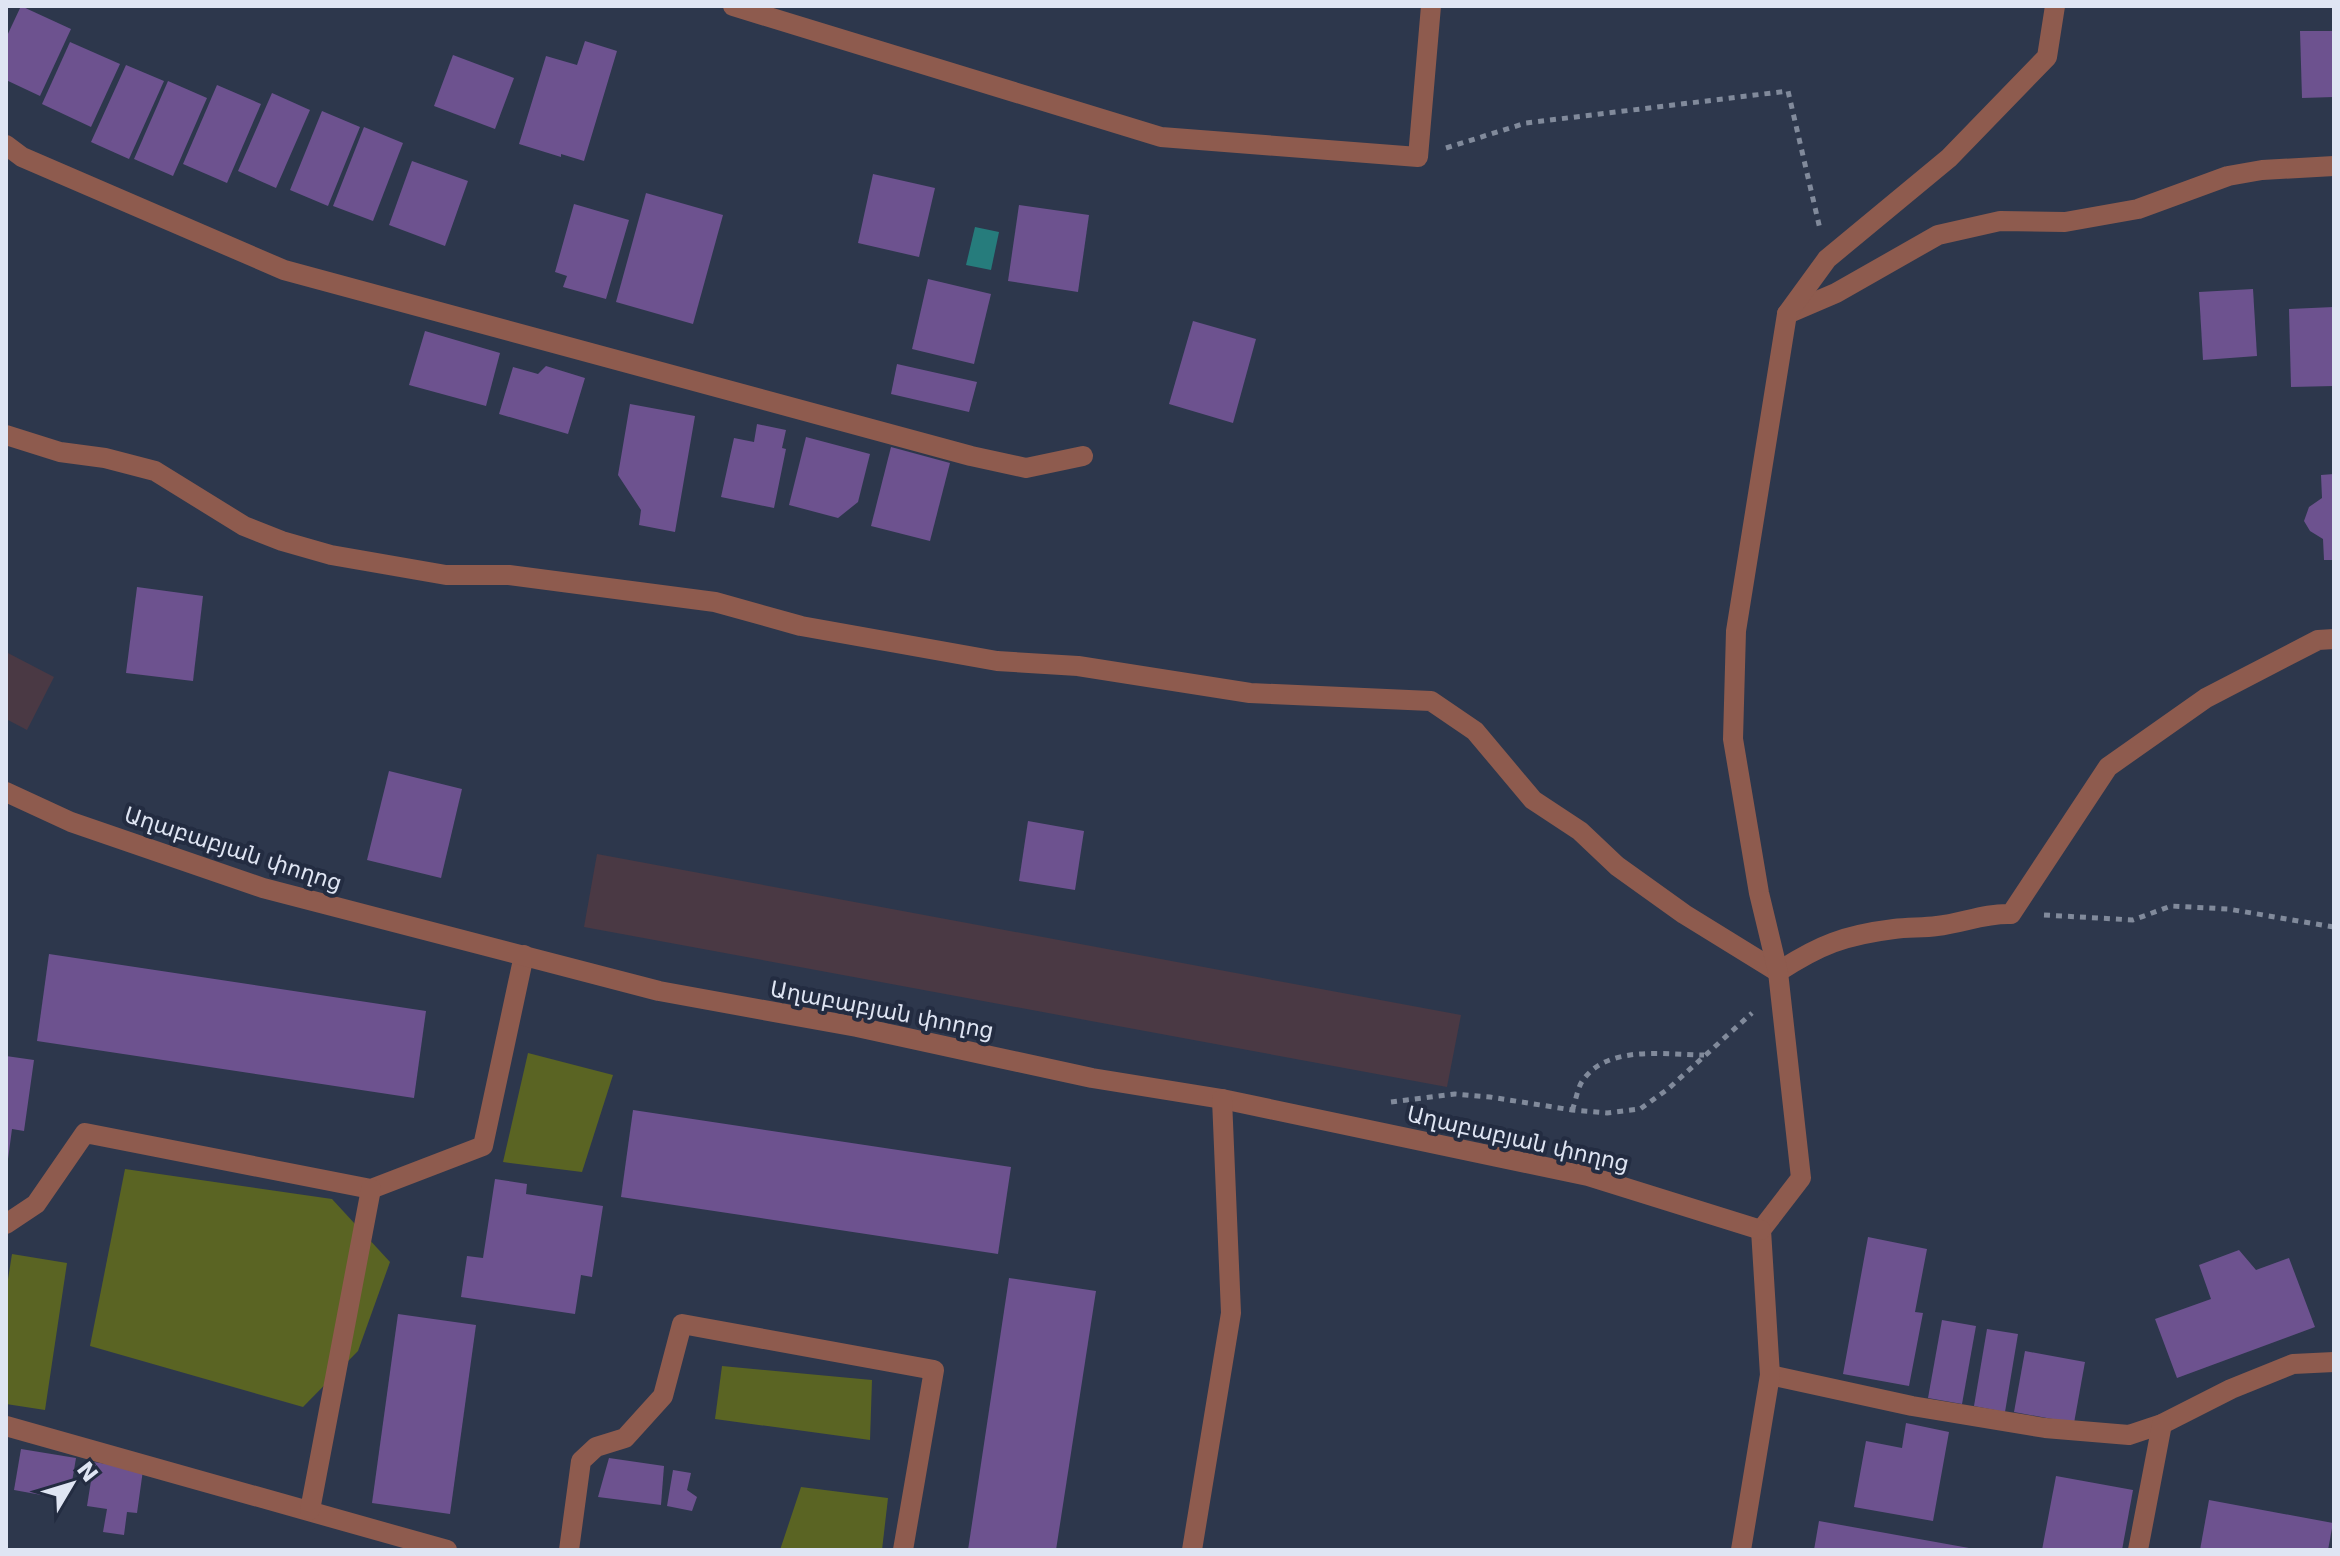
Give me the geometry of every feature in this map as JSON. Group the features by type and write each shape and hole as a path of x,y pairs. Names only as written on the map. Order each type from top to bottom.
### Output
{"street":[{"path":"733,6 1161,137 1418,157 1431,6"},
{"path":"1741,1550 1770,1375 1761,1230 1801,1178 1778,972 1759,893 1733,739 1736,631 1787,314 1827,259 1949,158 2047,57 2055,6"},
{"path":"6,145 22,157 284,270 971,456 1026,468 1083,456"},
{"path":"1787,314 1836,293 1938,235 2000,221 2065,222 2138,209 2228,176 2262,170 2334,166"},
{"path":"6,435 60,452 105,458 155,471 244,526 331,555 446,575 509,575 715,602 801,626 997,661 1078,666 1250,693 1431,701 1475,731 1533,800 1580,831 1617,866 1684,914 1778,972"},
{"path":"1778,972 1811,950 1845,938 1894,929 1938,926 1992,913 2011,914 2108,767 2206,698 2318,640 2334,639"},
{"name":"Աղաբաբյան փողոց","path":"6,792 71,822 263,888 659,991 857,1027 1092,1078 1222,1099 1588,1176 1761,1230"},
{"path":"6,1224 36,1204 85,1133 371,1189 483,1146 524,955"},
{"path":"1192,1550 1231,1313 1222,1099"},
{"path":"310,1510 371,1189"},
{"path":"569,1550 581,1461 596,1447 625,1438 663,1396 682,1324 934,1370 903,1550"},
{"path":"1770,1375 1912,1406 2045,1428 2129,1435 2162,1424 2231,1389 2293,1364 2334,1362"},
{"path":"2138,1550 2162,1424"},
{"path":"6,1426 447,1550"}],"path":[{"path":"1418,157 1526,123 1788,91 1827,259"},
{"path":"2011,914 2133,920 2171,906 2228,909 2334,927"},
{"path":"1391,1102 1455,1094 1607,1113 1640,1109 1737,1029 1760,1005 1778,972"},
{"path":"1572,1110 1582,1081 1603,1064 1629,1054 1704,1055"}],"shaded area":[{"path":"975,227 999,232 991,270 966,265"},
{"path":"6,652 54,677 27,730 6,719"},
{"path":"597,854 1461,1015 1447,1087 584,927"},
{"path":"528,1053 613,1075 582,1172 503,1162"},
{"path":"125,1169 332,1199 390,1262 358,1351 303,1407 90,1346"},
{"path":"12,1254 67,1263 45,1410 6,1404 6,1292"},
{"path":"722,1366 872,1380 870,1440 715,1419"},
{"path":"801,1487 888,1498 882,1550 780,1550"}],"building":[{"path":"21,6 71,29 40,96 6,80 6,38"},
{"path":"2300,31 2334,31 2334,97 2302,98"},
{"path":"585,41 617,51 584,161 519,144 546,56 577,65"},
{"path":"70,42 120,64 91,127 42,104"},
{"path":"453,55 514,78 495,129 434,106"},
{"path":"126,65 164,81 129,159 91,142"},
{"path":"168,81 207,98 173,176 134,159"},
{"path":"217,85 261,104 227,183 183,164"},
{"path":"272,93 310,110 276,188 238,171"},
{"path":"322,111 360,127 328,206 290,190"},
{"path":"364,127 403,143 373,221 333,206"},
{"path":"412,161 468,181 445,246 389,225"},
{"path":"873,174 935,188 919,257 858,243"},
{"path":"646,193 723,215 693,324 616,302"},
{"path":"574,204 629,220 606,299 563,287 567,276 555,272"},
{"path":"1019,205 1089,215 1078,292 1008,281"},
{"path":"928,279 991,294 974,364 912,349"},
{"path":"2253,289 2257,356 2203,360 2199,292"},
{"path":"2334,307 2334,386 2291,387 2289,309"},
{"path":"1193,321 1256,339 1233,423 1169,404"},
{"path":"425,331 500,353 486,406 409,385"},
{"path":"897,364 977,382 969,412 891,394"},
{"path":"546,366 585,378 568,434 499,414 513,367 538,374"},
{"path":"630,404 695,416 675,532 639,525 641,510 618,475"},
{"path":"757,424 786,430 782,448 786,449 774,508 721,497 734,438 754,442"},
{"path":"806,437 870,454 858,502 838,518 789,505"},
{"path":"891,447 950,463 930,541 871,526"},
{"path":"2334,474 2334,560 2324,560 2323,539 2310,531 2304,521 2309,507 2322,498 2321,475"},
{"path":"137,587 203,596 193,681 126,673"},
{"path":"389,771 462,789 441,878 367,860"},
{"path":"1028,821 1084,831 1075,890 1019,881"},
{"path":"49,954 426,1011 414,1098 37,1041"},
{"path":"6,1056 34,1060 24,1131 12,1129 8,1159"},
{"path":"633,1110 1011,1167 998,1254 621,1197"},
{"path":"495,1179 527,1184 526,1194 603,1206 592,1277 581,1275 575,1314 461,1297 467,1256 483,1258"},
{"path":"1868,1237 1927,1249 1915,1312 1923,1313 1909,1386 1843,1374"},
{"path":"2239,1250 2256,1270 2289,1258 2315,1327 2177,1378 2155,1319 2211,1299 2199,1265"},
{"path":"1009,1278 1096,1291 1056,1550 968,1550"},
{"path":"398,1314 476,1325 450,1514 372,1503"},
{"path":"1942,1320 1976,1326 1962,1404 1928,1398"},
{"path":"1987,1329 2018,1334 2005,1412 1974,1406"},
{"path":"2025,1351 2085,1362 2074,1423 2014,1412"},
{"path":"1906,1423 1949,1432 1933,1521 1854,1507 1866,1441 1902,1448"},
{"path":"21,1449 76,1458 69,1500 14,1490"},
{"path":"609,1458 664,1466 661,1505 598,1497"},
{"path":"94,1462 143,1470 137,1513 127,1512 124,1535 103,1532 107,1509 87,1506"},
{"path":"673,1470 691,1473 687,1490 697,1497 692,1511 667,1506"},
{"path":"2056,1476 2133,1490 2122,1550 2042,1550"},
{"path":"2209,1500 2333,1523 2328,1550 2200,1550"},
{"path":"1819,1521 1969,1548 1969,1550 1814,1550"}]}
